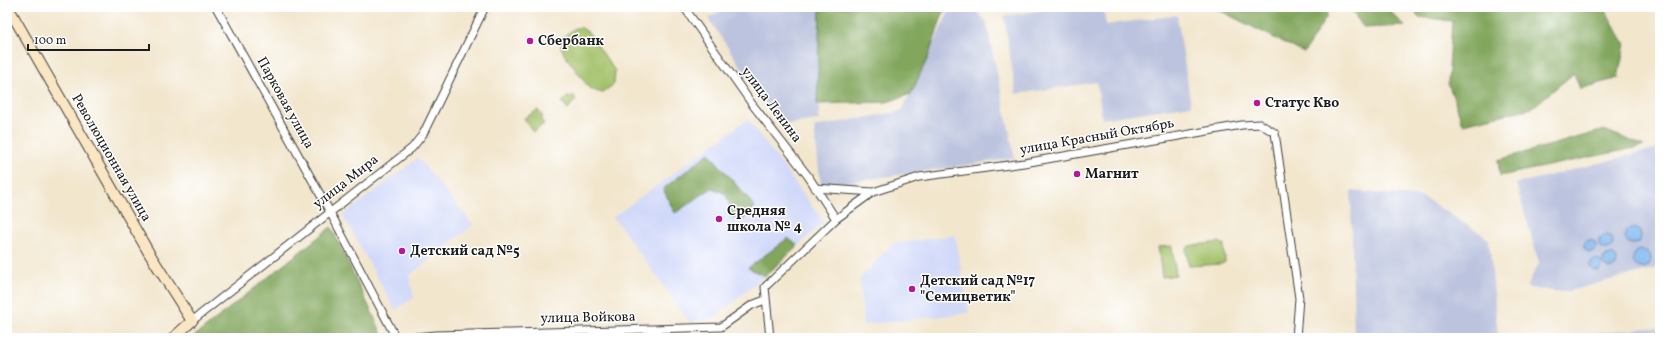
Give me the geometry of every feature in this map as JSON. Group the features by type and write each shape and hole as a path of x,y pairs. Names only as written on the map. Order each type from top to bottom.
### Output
{"street":[{"name":"Революционная улица","path":"8,7 149,253 192,321"},
{"name":"Парковая улица","path":"216,7 330,212"},
{"name":"улица Мира","path":"173,338 192,321 412,148 423,134 485,7"},
{"name":"улица Ленина","path":"684,7 752,104 815,188 836,219"},
{"name":"улица Красный Октябрь","path":"765,300 765,287 836,219 873,192 919,177 1024,163 1242,125 1260,124 1275,133 1299,298 1296,338"},
{"path":"815,188 873,192"},
{"path":"330,212 396,338"},
{"path":"765,300 770,338"},
{"name":"улица Войкова","path":"404,338 437,335 721,327 752,304 765,300"}],"shaded area":[{"path":"728,7 819,7 819,120 780,125 708,18"},
{"path":"951,7 972,7 986,21 1015,158 821,186 814,127 902,111"},
{"path":"1063,7 1103,7 1106,25 1177,15 1191,105 1102,119 1097,82 1016,94 1004,16"},
{"name":"Средняя школа № 4","path":"748,119 824,222 765,276 714,318 690,322 613,217"},
{"path":"1658,148 1660,149 1660,267 1565,292 1526,288 1539,263 1516,184"},
{"name":"Детский сад №5","path":"418,158 473,225 409,276 414,298 395,310 343,215"},
{"path":"1351,191 1423,197 1489,239 1498,338 1354,338"},
{"name":"Детский сад №17 \"Семицветик\"","path":"955,235 969,313 863,325 860,279 892,244"},
{"path":"1660,327 1660,338 1556,338"}],"green space":[{"path":"820,7 945,7 929,55 911,94 887,102 817,104"},
{"path":"1208,7 1327,7 1327,16 1304,53 1221,11"},
{"path":"1349,7 1386,7 1405,26 1364,28"},
{"path":"1412,7 1606,7 1608,15 1625,44 1618,78 1580,89 1574,73 1532,108 1463,124 1448,83 1452,21 1418,17"},
{"path":"575,28 582,28 589,33 615,71 614,84 602,93 590,89 564,54 561,46 562,38"},
{"path":"569,95 571,97 573,95 576,99 568,109 562,102"},
{"path":"538,110 543,117 541,119 544,124 533,132 524,118"},
{"path":"1604,130 1644,146 1500,176 1498,160"},
{"path":"709,153 755,207 743,220 729,216 730,206 726,194 712,188 675,213 663,189"},
{"path":"331,227 384,338 192,338 202,330"},
{"path":"788,238 798,246 765,276 748,268"},
{"path":"1219,242 1224,245 1225,262 1222,264 1189,266 1186,251 1189,246"},
{"path":"1172,246 1176,275 1162,277 1158,247"}],"water":[{"path":"1630,228 1636,228 1641,233 1639,242 1636,244 1630,244 1625,239 1625,233"},
{"path":"1606,235 1611,237 1613,242 1611,247 1606,249 1601,247 1599,242 1601,237"},
{"path":"1592,240 1595,241 1595,251 1588,252 1585,251 1584,244 1585,241"},
{"path":"1642,250 1648,253 1651,259 1648,265 1642,268 1636,265 1633,259 1636,253"},
{"path":"1610,254 1615,256 1617,261 1615,266 1610,268 1605,266 1603,261 1605,256"},
{"path":"1596,259 1600,261 1602,265 1600,269 1596,271 1592,269 1590,265 1592,261"}],"place":[{"name":"Сбербанк","path":"530,41"},
{"name":"Статус Кво","path":"1257,103"},
{"name":"Магнит","path":"1077,174"},
{"name":"Средняя школа № 4","path":"719,219"},
{"name":"Детский сад №5","path":"402,251"},
{"name":"Детский сад №17 \"Семицветик\"","path":"912,289"}]}
